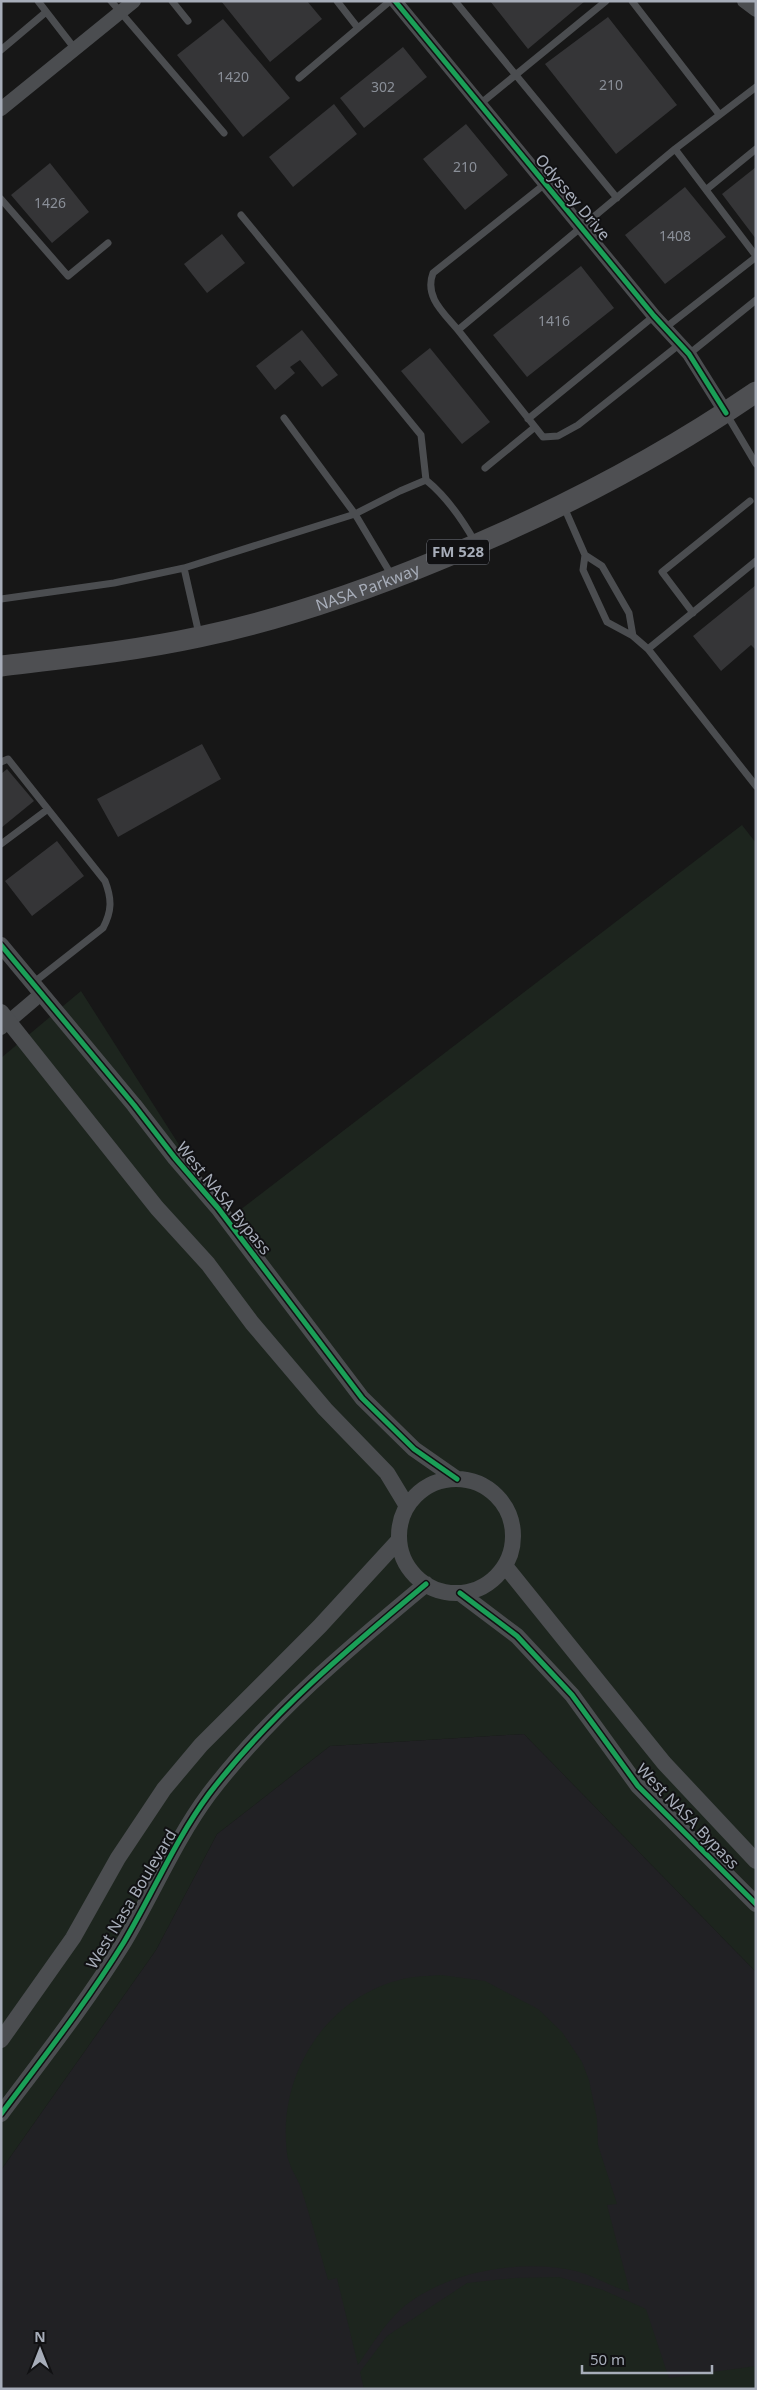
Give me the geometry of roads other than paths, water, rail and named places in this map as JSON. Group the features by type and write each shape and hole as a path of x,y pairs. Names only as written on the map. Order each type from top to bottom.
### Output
{"main road":[{"name":"NASA Parkway","path":"1,666 135,649 199,637 280,617 394,578 476,545 563,506 646,461 726,413 756,392"}],"street":[{"path":"1,109 134,1"},
{"name":"Odyssey Drive","path":"395,1 654,316 684,349 726,413"},
{"path":"744,1 756,10"},
{"name":"West NASA Bypass","path":"1,945 250,1247 362,1398 414,1449 457,1479"},
{"path":"37,988 4,1020 157,1208 208,1264 252,1323 326,1409 387,1472 407,1506"},
{"name":"West NASA Bypass","path":"457,1479 476,1483 493,1493 506,1508 512,1527 512,1546 506,1567 493,1580 478,1589 460,1593 442,1591 426,1584 412,1573 403,1558 399,1540 400,1523 407,1506 420,1492 438,1482 457,1479"},
{"name":"West Nasa Boulevard","path":"1,2040 73,1938 118,1858 164,1789 201,1745 320,1626 399,1540"},
{"name":"West NASA Bypass","path":"506,1567 664,1762 756,1861"},
{"name":"West Nasa Boulevard","path":"1,2114 65,2028 124,1942 167,1862 208,1795 269,1725 356,1642 426,1584"},
{"name":"West NASA Bypass","path":"460,1593 517,1636 572,1695 638,1786 756,1904"}],"lane":[{"path":"38,1 75,49"},
{"path":"111,1 224,132"},
{"path":"172,1 188,21"},
{"path":"337,1 358,28"},
{"path":"299,78 390,1"},
{"path":"455,1 617,198"},
{"path":"480,104 606,1"},
{"path":"632,1 719,114"},
{"path":"1,50 46,12"},
{"path":"458,330 675,149 756,87"},
{"path":"665,328 756,256 675,149"},
{"path":"707,189 756,149"},
{"path":"545,184 434,274 430,292 434,301 544,437 558,436 578,425 756,300"},
{"path":"1,199 68,276 108,243"},
{"path":"241,215 421,435 426,480 439,490 459,516 476,545"},
{"path":"528,419 654,316"},
{"path":"726,413 756,464"},
{"path":"284,418 355,514 394,578"},
{"path":"485,468 535,427"},
{"path":"1,599 114,583 184,568 355,514 400,490 426,480"},
{"path":"693,613 662,572 750,501"},
{"path":"563,506 585,555 583,570 607,622 633,636 648,649 756,786"},
{"path":"585,555 602,566 629,613 633,636"},
{"path":"648,649 756,561"},
{"path":"184,568 199,637"},
{"path":"1,762 8,759 106,881 110,896 110,915 104,928 37,988"},
{"path":"1,844 48,809"}]}
